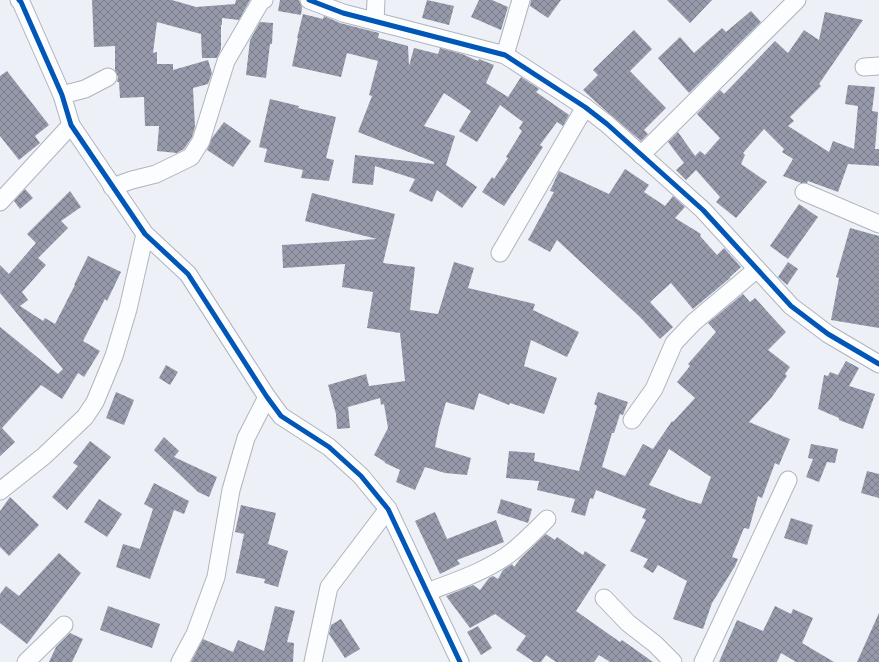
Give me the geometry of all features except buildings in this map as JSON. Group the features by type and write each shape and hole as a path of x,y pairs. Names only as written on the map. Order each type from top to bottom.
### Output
{"street":[{"path":"18,0 21,2 62,95 71,125 112,187 145,234 188,274 266,397 281,416 328,447 361,476 388,509 460,662"},
{"path":"112,187 156,174 191,157 201,141 226,61 261,1 264,0"},
{"path":"310,0 343,13 505,55 585,107 607,124 703,210 791,306 828,334 879,364"},
{"path":"374,21 376,0"},
{"path":"505,55 521,0"},
{"path":"641,154 798,0"},
{"path":"62,95 85,89 108,77"},
{"path":"500,253 585,107"},
{"path":"0,200 71,125"},
{"path":"804,192 879,224"},
{"path":"0,491 44,456 85,417 95,402 114,356 128,309 145,234"},
{"path":"632,420 654,389 674,343 694,322 757,269"},
{"path":"180,662 195,634 216,577 231,490 246,438 266,397"},
{"path":"703,662 788,480"},
{"path":"313,662 329,587 388,509"},
{"path":"427,592 470,576 497,563 513,551 547,519"},
{"path":"604,598 628,622 655,644 673,662"},
{"path":"26,662 64,625"}],"cycle path":[{"path":"19,0 62,95 71,125 145,234 188,274 267,397 281,416 329,447 361,476 388,509 460,662"},
{"path":"309,0 343,13 505,55 585,107 607,124 703,210 791,306 828,334 879,364"}]}
